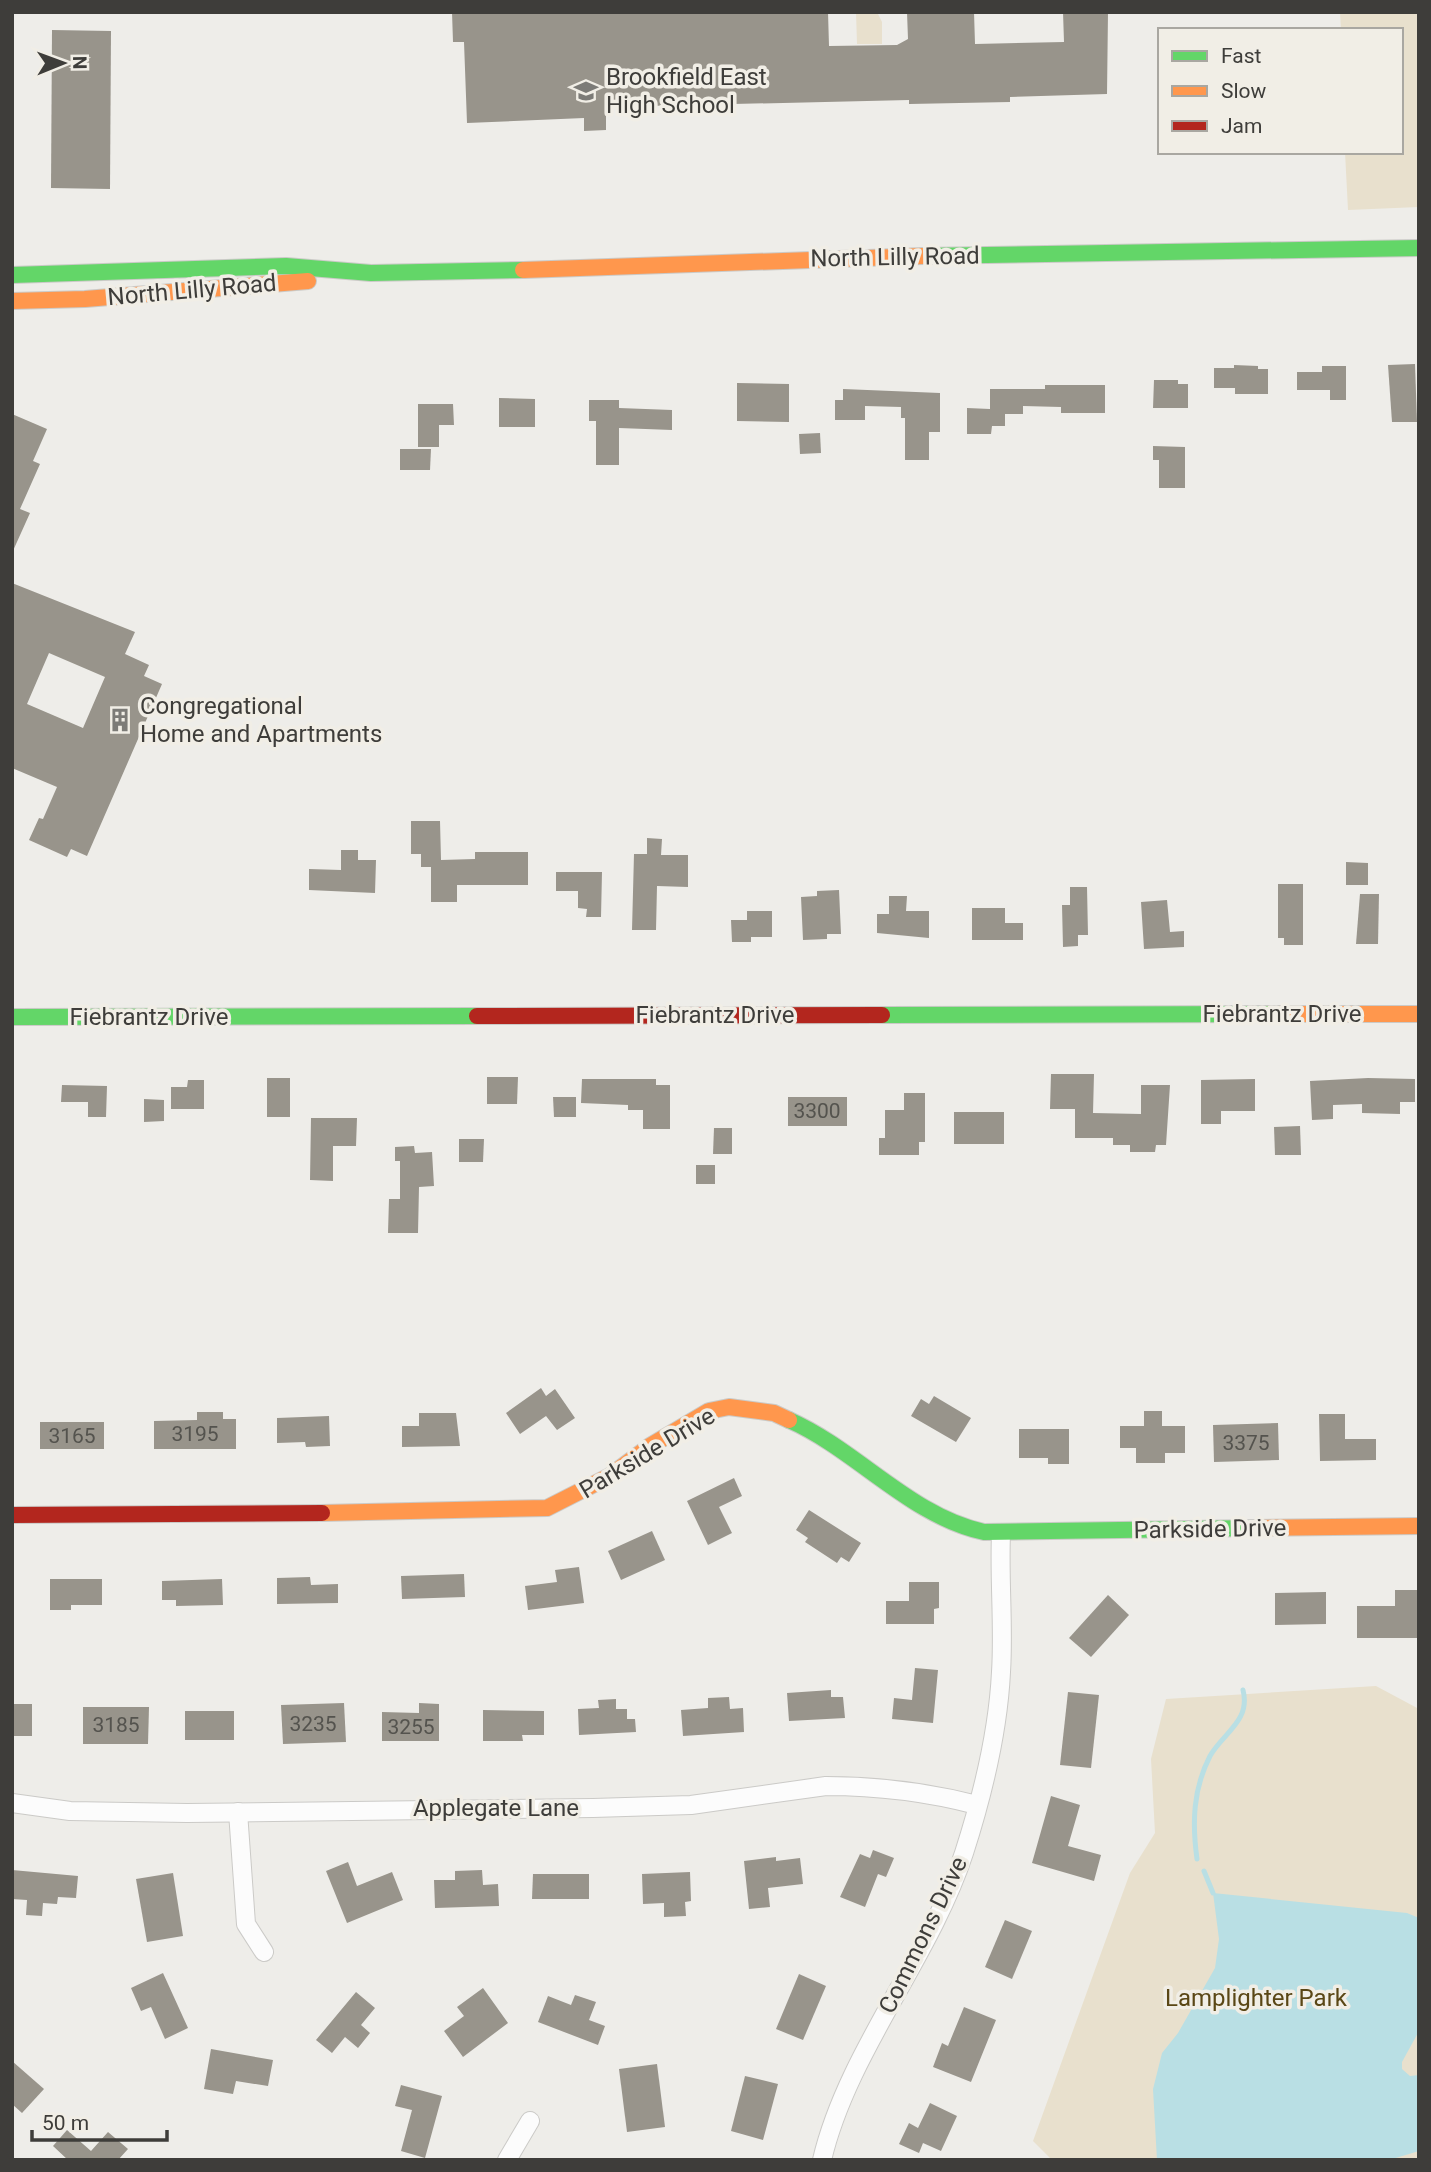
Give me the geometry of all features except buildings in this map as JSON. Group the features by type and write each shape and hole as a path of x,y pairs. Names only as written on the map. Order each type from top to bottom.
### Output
{"street":[{"name":"North Lilly Road","path":"12,275 285,266 371,273 885,257 1419,248"},
{"name":"North Lilly Road","path":"12,301 95,298 345,278 371,273"},
{"name":"Fiebrantz Drive","path":"12,1017 1419,1014"},
{"name":"Parkside Drive","path":"12,1515 245,1516 547,1508 610,1476 650,1446 709,1411 729,1407 774,1413 801,1425 896,1489 966,1528 1001,1534 1043,1531 1419,1526"},
{"name":"Commons Drive","path":"822,2160 827,2138 858,2070 946,1897 964,1853 992,1752 999,1699 1002,1646 1001,1534"},
{"name":"Applegate Lane","path":"12,1803 70,1811 238,1812 691,1805 837,1786 897,1788 977,1805"},
{"path":"238,1812 246,1924 264,1952"},
{"path":"507,2160 530,2121"}],"green space":[{"path":"856,12 877,12 882,22 882,44 857,44"},
{"path":"1340,12 1419,12 1419,207 1348,210 1345,154 1403,154 1403,28 1341,28"},
{"name":"Lamplighter Park","path":"1376,1686 1419,1709 1419,2160 1052,2160 1033,2141 1130,1873 1155,1833 1151,1759 1166,1699"}],"water":[{"path":"1213,1893 1407,1913 1419,1918 1419,2031 1402,2062 1402,2069 1410,2076 1419,2075 1419,2151 1389,2160 1157,2160 1153,2089 1162,2053 1178,2033 1215,1968 1219,1939"}],"waterway":[{"path":"1197,1859 1194,1819 1200,1781 1215,1748 1240,1718 1244,1701 1243,1690"},
{"path":"1204,1871 1213,1893"}],"traffic: fast":[{"path":"923,256 1419,248"},
{"path":"12,275 286,266 371,273 523,270"},
{"path":"882,1015 1271,1014"},
{"path":"12,1017 477,1016"},
{"path":"789,1420 838,1448 932,1512 957,1524 984,1532 1257,1528"}],"traffic: slow":[{"path":"523,270 923,256"},
{"path":"12,301 85,299 308,281"},
{"path":"1271,1014 1419,1014"},
{"path":"322,1513 547,1508 610,1476 650,1446 709,1411 729,1407 774,1413 789,1420"},
{"path":"1257,1528 1419,1526"}],"traffic: jam":[{"path":"477,1016 882,1015"},
{"path":"12,1515 322,1513"}],"place":[{"name":"Brookfield East High School","path":"586,91"},
{"name":"Congregational Home and Apartments","path":"120,720"}]}
